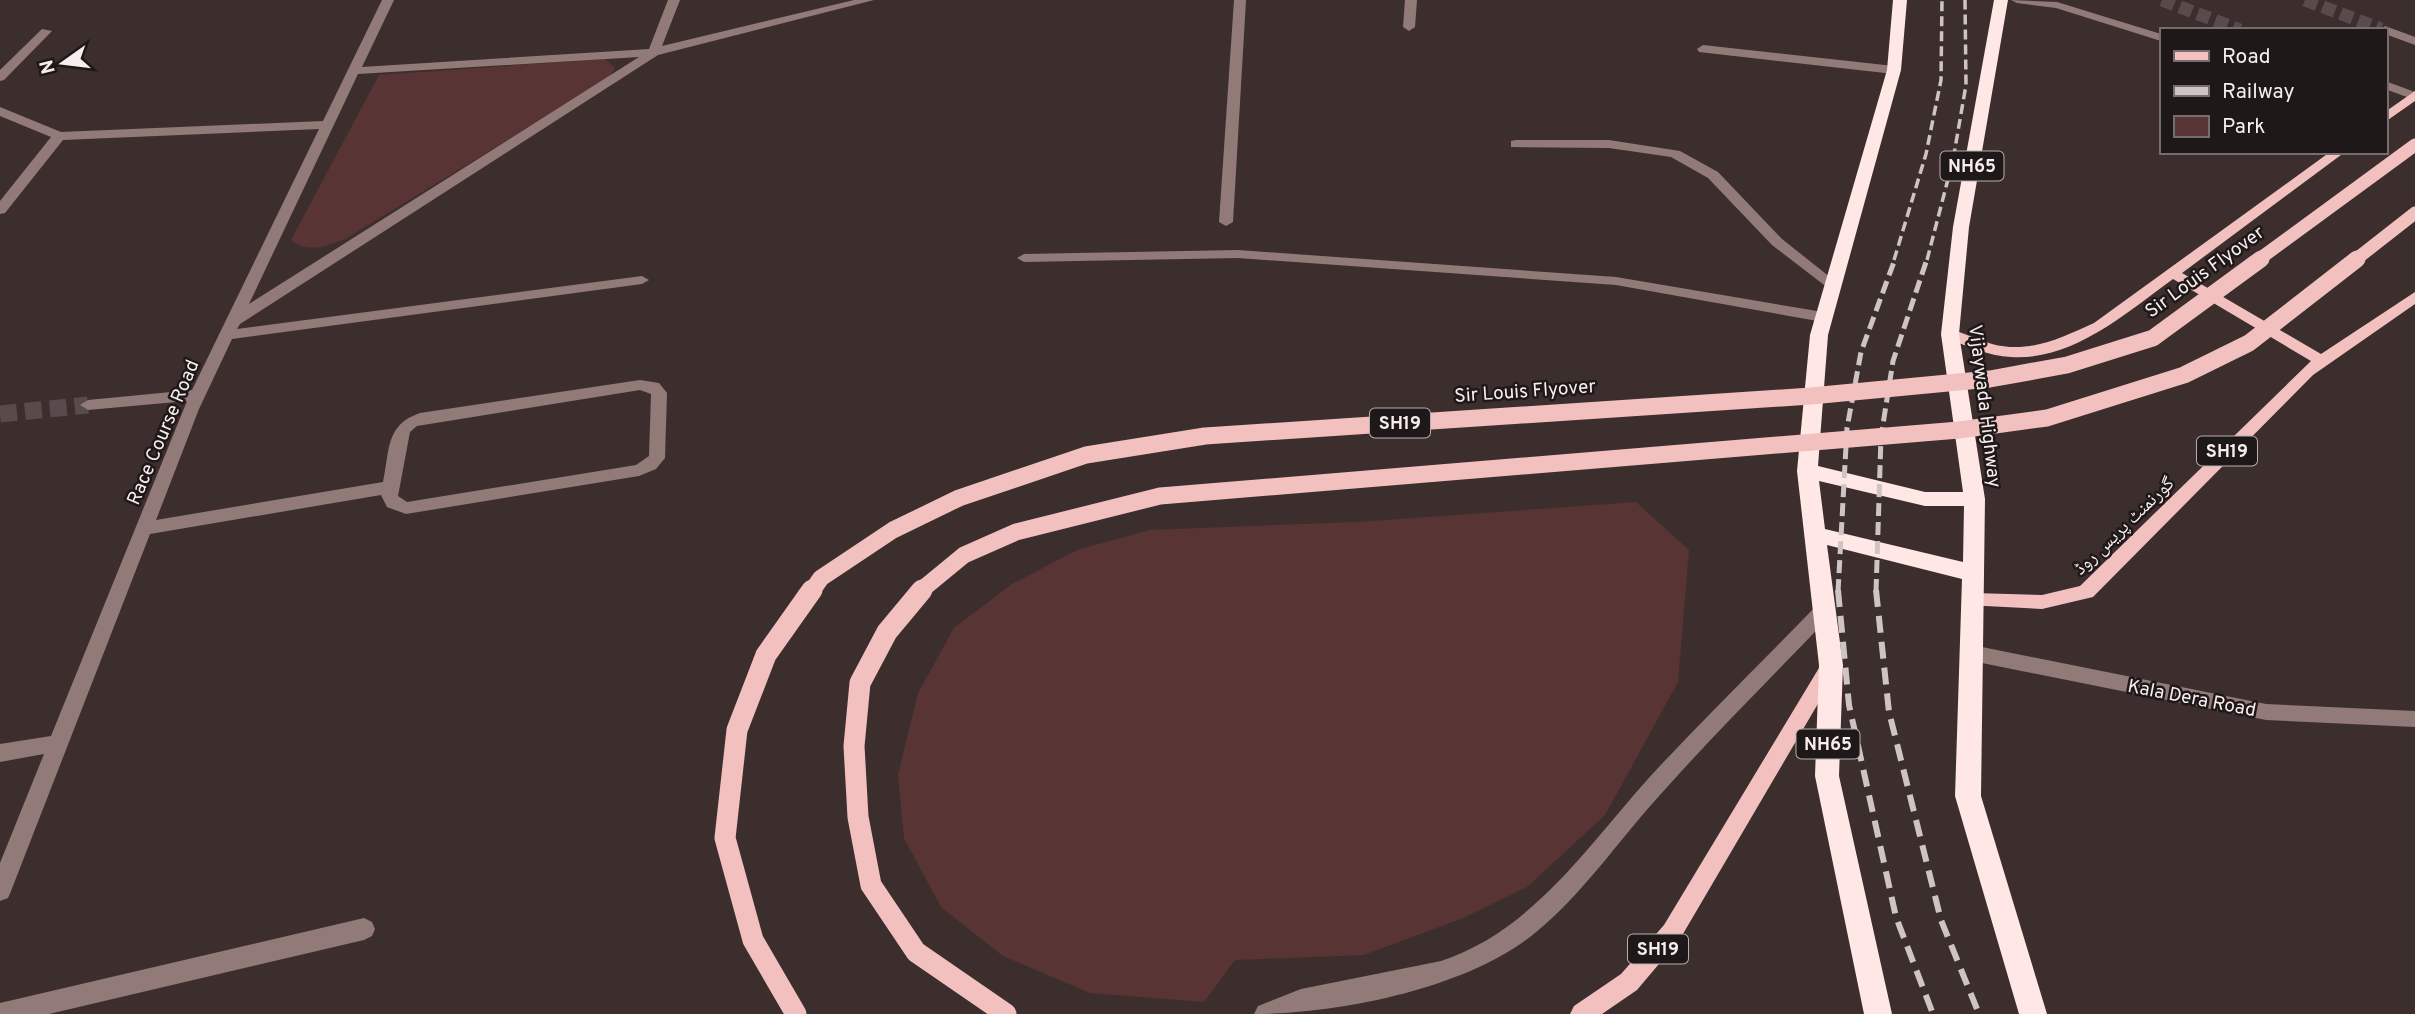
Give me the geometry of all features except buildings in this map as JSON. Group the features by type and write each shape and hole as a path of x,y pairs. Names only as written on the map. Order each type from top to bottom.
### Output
{"highway":[{"name":"NH65","path":"1878,1014 1827,776 1831,665 1807,471 1823,317 1894,70 1900,0"},
{"name":"Vijaywada Highway","path":"1972,653 1975,499 1950,334 1961,227 2001,0"},
{"path":"1807,471 1926,499 1975,499"},
{"path":"1815,534 1973,573"},
{"name":"NH65","path":"1972,653 1968,796 2033,1014"}],"main road":[{"path":"2387,116 2415,95"},
{"name":"Sir Louis Flyover","path":"796,1014 753,940 725,838 737,730 766,655 821,578 894,530 959,498 1086,455 1205,436 1811,396 1990,379 2067,365 2153,338 2415,145"},
{"path":"1950,334 1989,351 2027,353 2056,347 2099,326 2336,154"},
{"path":"1006,1014 916,952 871,885 858,817 854,746 860,683 887,632 913,597 964,555 1016,532 1160,496 1959,429 2047,418 2184,375 2249,343 2415,213"},
{"path":"2171,272 2322,361"},
{"name":"گورنمنٹ پریس روڈ","path":"1973,600 2042,602 2086,592 2307,371 2415,297"},
{"name":"SH19","path":"1582,1014 1629,982 1672,932 1714,866 1831,665"}],"street":[{"name":"Race Course Road","path":"0,891 197,395 325,125 388,0"},
{"path":"231,328 654,51 674,0"},
{"path":"353,71 654,51 868,0"},
{"path":"1226,222 1240,0"},
{"path":"1409,27 1411,0"},
{"path":"2017,0 2057,5 2160,38"},
{"path":"0,77 46,31"},
{"path":"2387,31 2415,41"},
{"path":"1703,49 1894,70"},
{"path":"2387,86 2415,95"},
{"path":"0,111 59,136 325,125"},
{"path":"0,210 59,136"},
{"path":"1516,145 1609,144 1675,155 1713,175 1777,242 1833,285"},
{"path":"1024,257 1238,254 1616,281 1823,317"},
{"path":"231,328 642,280"},
{"path":"640,385 653,387 659,393 657,458 639,470 406,508 393,503 390,487 402,430 411,422 426,417 640,385"},
{"path":"88,405 197,395"},
{"path":"143,529 390,487"},
{"path":"1266,1014 1297,1000 1362,990 1432,974 1482,956 1526,930 1585,871 1629,816 1825,609"},
{"name":"Kala Dera Road","path":"1972,653 2266,712 2415,719"},
{"path":"0,753 58,743"},
{"path":"0,1014 364,929"}],"green space":[{"path":"605,59 615,68 609,78 345,239 311,248 291,240 379,75"},
{"path":"1636,502 1689,550 1678,682 1605,815 1527,887 1463,918 1364,955 1235,960 1204,1002 1090,993 1003,956 941,907 904,838 898,775 918,693 954,628 1012,584 1077,550 1150,530 1357,522"}],"tunnel":[{"path":"2162,0 2235,28"},
{"path":"2305,0 2378,28"},
{"path":"0,414 88,405"}],"railway":[{"path":"1894,260 1926,154 1941,80 1942,0"},
{"path":"1927,260 1953,160 1966,85 1965,0"},
{"path":"1838,591 1847,428 1861,352 1895,259"},
{"path":"1876,590 1881,437 1893,361 1927,259"},
{"path":"1876,590 1889,712 1941,920 1979,1014"},
{"path":"1838,591 1849,705 1896,917 1933,1014"}]}
